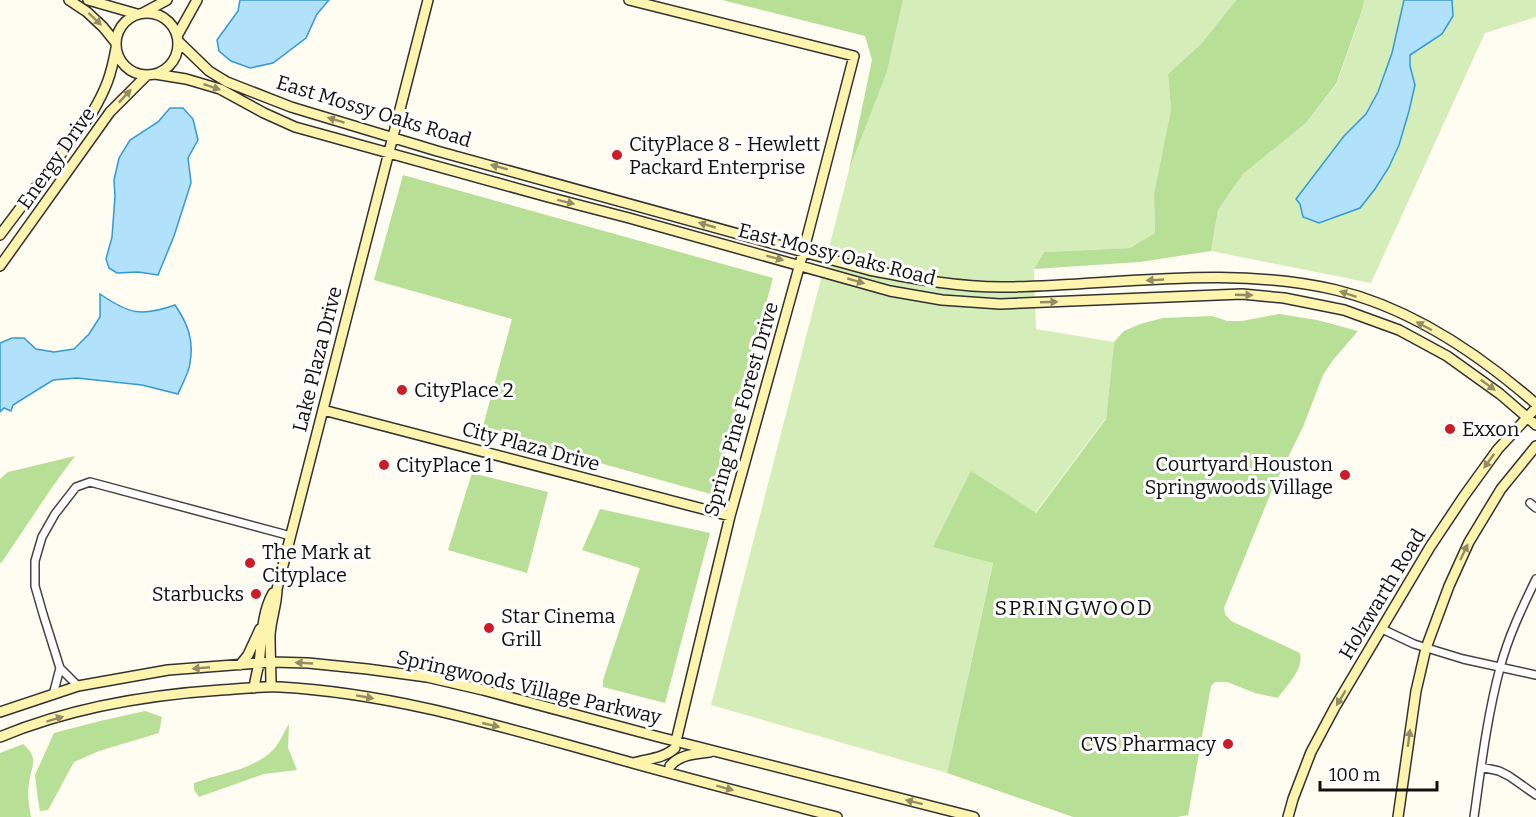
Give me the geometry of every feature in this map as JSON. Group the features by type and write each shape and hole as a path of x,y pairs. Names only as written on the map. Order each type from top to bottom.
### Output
{"street":[{"path":"69,0 103,27 116,46 125,66 133,71 151,74 164,70 176,55 178,38 196,0"},
{"path":"88,0 164,18 172,26 178,38"},
{"path":"116,46 120,28 127,20 167,0"},
{"name":"Lake Plaza Drive","path":"254,688 265,618 291,536 428,0"},
{"name":"Spring Pine Forest Drive","path":"630,0 854,56 804,253 730,516 669,769"},
{"name":"East Mossy Oaks Road","path":"178,38 209,71 227,82 291,107 869,270 939,283 1007,287 1168,279 1242,278 1287,282 1337,291 1406,316 1461,346 1504,376 1536,406"},
{"name":"Energy Drive","path":"0,235 92,113 111,75 116,46"},
{"name":"Energy Drive","path":"0,266 110,112 131,90 151,74"},
{"name":"East Mossy Oaks Road","path":"151,74 186,79 220,89 295,127 890,291 942,300 995,303 1242,294 1284,298 1344,310 1399,330 1448,356 1500,394 1536,425"},
{"path":"527,191 531,176"},
{"path":"659,226 662,212"},
{"path":"995,303 996,286"},
{"name":"Holzwarth Road","path":"1288,817 1311,752 1335,707 1430,547 1498,449 1536,406"},
{"name":"City Plaza Drive","path":"322,410 730,516"},
{"path":"1398,817 1414,701 1426,648 1449,586 1469,542 1501,489 1536,446"},
{"path":"78,686 60,668 35,586 35,561 42,537 55,514 76,487 90,482 291,536"},
{"path":"1474,817 1489,715 1500,666 1517,620 1536,579"},
{"name":"Lake Plaza Drive","path":"271,687 270,635 277,597 276,589"},
{"path":"240,664 248,655 265,618"},
{"path":"1382,628 1426,648 1463,659 1536,675"},
{"name":"Springwoods Village Parkway","path":"0,712 78,686 168,670 271,662 367,669 427,677 483,690 675,745 715,751 974,817"},
{"path":"53,694 60,668"},
{"path":"0,737 106,705 162,695 271,687 351,695 401,703 524,733 632,763 669,769 837,817"},
{"path":"632,763 663,756 670,753 675,745"},
{"path":"669,769 675,760 682,757 715,751"},
{"path":"1481,767 1509,776 1536,795"}],"green space":[{"path":"722,0 903,0 887,72 849,170 872,60 865,36"},
{"path":"903,0 1236,0 1202,43 1168,74 1171,109 1154,194 1155,233 1130,248 1044,252 1034,269 1036,329 1114,342 1106,418 1035,513 933,546 993,562 947,773 711,705 849,170 887,72"},
{"path":"1236,0 1364,0 1336,84 1306,123 1243,174 1218,210 1211,251 1140,262 1034,269 1044,252 1130,248 1155,233 1154,194 1171,109 1168,74 1202,43"},
{"path":"1364,0 1536,0 1536,17 1485,33 1371,283 1211,251 1218,210 1243,174 1306,123 1336,85 1363,9"},
{"path":"403,175 773,278 714,495 482,430 512,319 374,280"},
{"path":"1279,314 1317,320 1358,331 1323,375 1303,427 1272,490 1224,608 1225,614 1231,621 1300,653 1300,665 1290,682 1278,698 1255,693 1227,682 1215,682 1211,686 1188,815 1177,817 1073,817 947,773 993,563 933,547 971,471 1036,513 1106,419 1114,342 1124,331 1163,318 1212,316 1227,321 1242,321"},
{"path":"75,456 0,563 0,479 8,472"},
{"path":"472,473 548,492 527,573 448,550"},
{"path":"600,509 710,533 665,703 603,687 603,680 640,568 582,550"},
{"path":"145,711 162,717 159,733 99,751 74,762 48,810 40,811 35,775 54,733"},
{"path":"289,724 288,748 297,770 264,774 199,797 194,790 194,783 257,762 274,749"},
{"path":"23,744 33,758 28,792 31,817 0,817 0,753"}],"water":[{"path":"240,0 329,0 317,14 306,38 273,63 250,68 231,61 219,51 217,40 238,11"},
{"path":"1404,0 1452,0 1453,16 1442,34 1410,55 1410,66 1415,85 1399,145 1389,167 1360,208 1319,223 1303,217 1300,204 1296,199 1344,136 1366,114 1378,92 1392,53"},
{"path":"170,108 183,108 193,119 198,140 188,158 191,183 174,236 158,275 138,272 117,273 109,268 106,259 112,237 114,180 119,158 130,140 158,122"},
{"path":"100,294 119,306 136,312 153,311 175,305 187,326 191,347 187,375 178,394 142,385 77,378 53,380 13,405 11,411 4,408 0,412 0,343 12,338 24,338 36,349 54,352 74,349 89,334 100,317"}],"place":[{"name":"CityPlace 8 - Hewlett Packard Enterprise","path":"617,155"},
{"name":"CityPlace 2","path":"402,390"},
{"name":"Exxon","path":"1450,429"},
{"name":"CityPlace 1","path":"384,465"},
{"name":"Courtyard Houston Springwoods Village","path":"1345,475"},
{"name":"The Mark at Cityplace","path":"250,563"},
{"name":"Starbucks","path":"256,594"},
{"name":"Star Cinema Grill","path":"489,628"},
{"name":"CVS Pharmacy","path":"1228,744"}],"district":[{"name":"SPRINGWOOD","path":"1074,608"}]}
